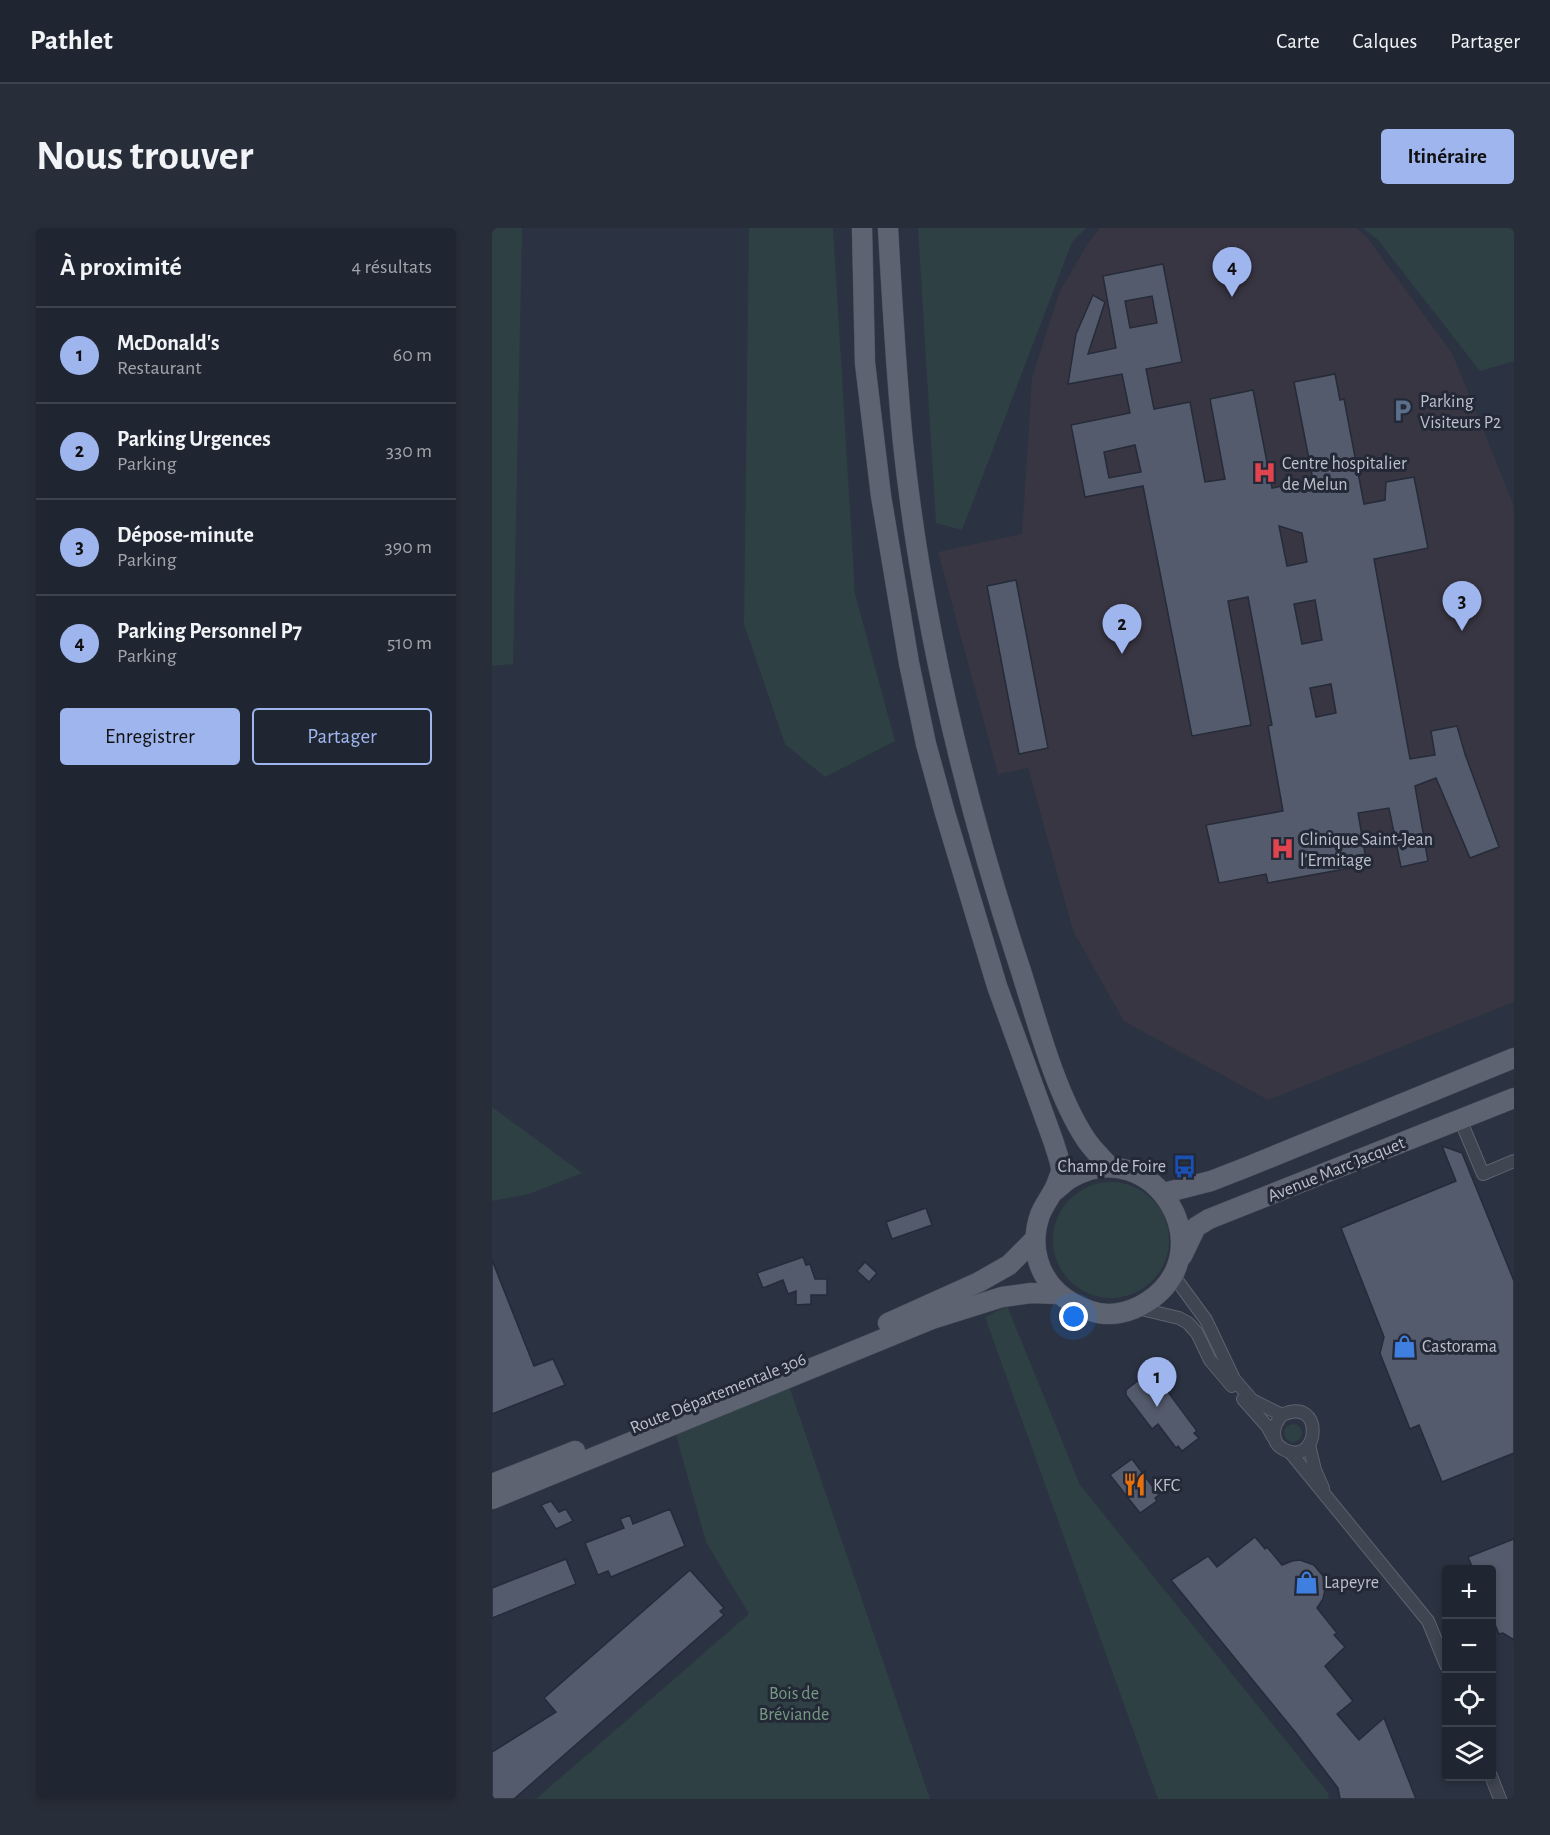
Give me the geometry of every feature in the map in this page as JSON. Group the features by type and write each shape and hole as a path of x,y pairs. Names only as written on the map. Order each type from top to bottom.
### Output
{"main road":[{"path":"849,228 858,325 865,346"},
{"path":"862,228 865,363 881,496 894,583 926,744 997,986 1054,1143 1061,1170 1053,1192 1040,1214 1035,1239 1037,1259 1045,1278 1058,1294 1075,1306 1095,1313 1117,1314 1137,1308 1158,1295 1176,1269 1182,1239 1177,1214 1164,1193 1146,1178 1129,1170 1110,1167 1089,1170 1070,1179 1053,1192"},
{"path":"888,228 903,445 924,585 953,734 1002,915 1055,1073 1076,1123 1086,1140 1110,1167"},
{"name":"Avenue Marc Jacquet","path":"1164,1193 1227,1175 1514,1058"},
{"name":"Avenue Marc Jacquet","path":"1176,1269 1196,1227 1209,1219 1514,1098"},
{"path":"945,1306 1009,1265 1035,1239"},
{"path":"945,1306 1031,1293 1058,1294"},
{"name":"Route Départementale 306","path":"492,1484 898,1319 945,1306"},
{"name":"Route Départementale 306","path":"492,1499 945,1306"}],"street":[{"path":"1460,1119 1483,1174 1514,1161"},
{"path":"1176,1269 1206,1320 1234,1378 1252,1400 1282,1415"},
{"path":"1137,1308 1176,1318 1188,1323 1197,1333 1210,1360 1267,1426 1280,1447 1290,1452 1428,1622 1442,1655"},
{"path":"1274,1438 1274,1425 1282,1415 1295,1412 1307,1417 1314,1428 1314,1435 1309,1445 1303,1450 1290,1452"},
{"path":"1309,1445 1318,1477 1332,1504"},
{"path":"1493,1781 1500,1799"}],"shaded area":[{"name":"Centre hospitalier de Melun","path":"1100,228 1356,228 1366,236 1452,353 1514,506 1514,1002 1268,1100 1124,1021 1073,931 1028,768 998,774 938,552 1022,534 1032,378 1059,293 1088,243"}],"green space":[{"path":"492,228 522,228 513,664 492,666"},
{"path":"749,228 833,228 855,594 895,741 825,777 785,744 744,624"},
{"path":"918,228 1086,228 1072,242 962,530 936,523"},
{"path":"1363,228 1514,228 1514,361 1480,371 1378,240"},
{"path":"492,1107 582,1173 529,1194 492,1201"},
{"path":"1111,1182 1133,1186 1152,1199 1165,1218 1169,1240 1165,1262 1152,1281 1133,1294 1111,1298 1089,1294 1070,1281 1057,1262 1053,1240 1057,1218 1070,1199 1089,1186"},
{"path":"1007,1306 1080,1485 1328,1793 1329,1799 1158,1799 985,1317"},
{"name":"Bois de Bréviande","path":"787,1380 930,1799 536,1799 749,1614 706,1542 675,1431"},
{"path":"1293,1424 1299,1427 1302,1433 1299,1439 1293,1442 1287,1439 1284,1433 1287,1427"}],"building":[{"path":"1163,264 1182,362 1146,369 1154,409 1190,402 1205,482 1225,479 1210,399 1253,390 1272,488 1313,480 1294,382 1335,374 1340,400 1344,399 1364,504 1385,500 1386,482 1414,477 1428,548 1374,559 1410,759 1435,755 1431,731 1457,726 1499,847 1470,858 1436,778 1415,786 1428,861 1401,867 1389,808 1358,813 1367,865 1268,883 1266,874 1219,883 1206,825 1283,811 1268,726 1272,725 1248,597 1228,601 1251,725 1192,736 1143,486 1085,497 1071,425 1130,413 1122,374 1068,384 1076,334 1093,295 1105,302 1088,354 1116,348 1103,276","holes":["1152,296 1157,323 1130,328 1125,301","1135,445 1141,472 1109,478 1104,452","1279,526 1302,533 1307,562 1287,566","1315,600 1322,640 1302,644 1294,604","1331,684 1336,713 1316,717 1310,688"]},
{"path":"1016,580 1048,748 1019,754 987,586"},
{"path":"1442,1146 1462,1153 1514,1281 1514,1453 1442,1482 1419,1425 1410,1429 1380,1353 1384,1337 1341,1228 1456,1181"},
{"path":"926,1208 932,1225 892,1239 886,1222"},
{"path":"803,1257 806,1265 810,1264 815,1279 827,1279 827,1295 811,1295 811,1304 796,1305 796,1291 788,1294 783,1280 763,1288 757,1273"},
{"path":"492,1260 534,1366 553,1359 565,1385 492,1414"},
{"path":"865,1262 877,1273 869,1282 857,1271"},
{"path":"1154,1365 1166,1381 1162,1384 1197,1431 1194,1433 1199,1438 1182,1451 1178,1446 1176,1448 1158,1424 1152,1429 1126,1395 1126,1390 1140,1379 1138,1377"},
{"name":"KFC","path":"1132,1459 1159,1495 1155,1498 1157,1501 1140,1513 1110,1475"},
{"path":"551,1501 559,1512 566,1509 573,1521 556,1529 541,1505"},
{"path":"670,1509 685,1546 611,1577 608,1571 598,1575 585,1543 624,1528 620,1519 630,1515 633,1524"},
{"path":"1255,1537 1282,1565 1300,1560 1314,1565 1323,1576 1325,1590 1323,1599 1317,1608 1337,1633 1334,1635 1345,1647 1325,1666 1353,1701 1337,1714 1359,1740 1384,1718 1416,1799 1340,1799 1338,1788 1296,1733 1171,1580 1208,1556 1217,1567"},
{"path":"1514,1539 1514,1640 1503,1633 1499,1634 1496,1627 1496,1565 1471,1565 1468,1557"},
{"path":"566,1559 576,1584 492,1618 492,1588"},
{"path":"690,1570 724,1608 720,1611 724,1615 514,1799 492,1799 492,1752 556,1712 544,1698"}],"place":[{"name":"Parking Personnel P7","path":"1232,297"},
{"name":"Parking Visiteurs P2","path":"1402,411"},
{"name":"Centre hospitalier de Melun","path":"1264,473"},
{"name":"Dépose-minute","path":"1462,631"},
{"name":"Parking Urgences","path":"1122,654"},
{"name":"Clinique Saint-Jean l'Ermitage","path":"1282,849"},
{"name":"Champ de Foire","path":"1184,1166"},
{"name":"Castorama","path":"1404,1346"},
{"name":"McDonald's","path":"1157,1407"},
{"name":"KFC","path":"1135,1485"},
{"name":"Lapeyre","path":"1306,1582"}]}
